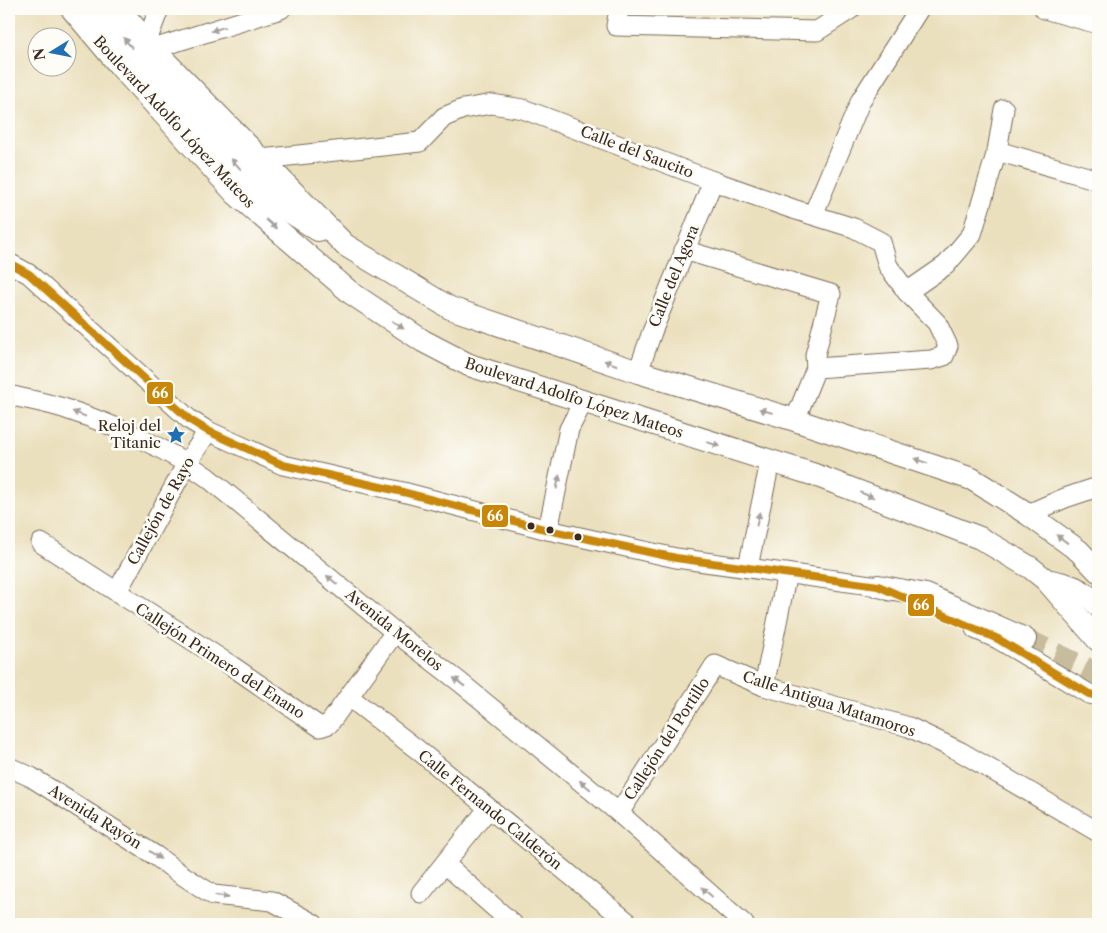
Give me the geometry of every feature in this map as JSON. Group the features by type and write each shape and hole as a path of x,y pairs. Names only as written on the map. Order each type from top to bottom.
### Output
{"main road":[{"name":"Boulevard Adolfo López Mateos","path":"72,9 120,66 236,194 351,294 423,342 469,365 815,475 980,538 1031,568 1046,580 1098,640"},
{"path":"98,9 243,172 278,204 308,224 450,308 638,372 795,420 972,478 1028,514 1079,551 1098,572"},
{"path":"118,9 150,45 345,245"},
{"path":"1046,580 1066,583 1089,596 1098,606"},
{"path":"878,586 926,595 1025,639"}],"street":[{"path":"159,9 150,45 281,9"},
{"path":"619,9 616,26 817,30 850,9"},
{"path":"813,215 861,100 919,9"},
{"path":"1044,9 1098,24"},
{"name":"Calle del Saucito","path":"261,159 420,142 444,117 463,109 492,104 523,109 713,181 854,228 881,242 888,266 906,292 937,323 948,346 944,356 931,360 816,368"},
{"path":"906,292 946,265 972,234 997,151 1004,109"},
{"path":"997,151 1098,180"},
{"name":"Calle del Agora","path":"638,372 684,250 713,181"},
{"path":"684,250 831,294 815,355 816,368 795,420"},
{"path":"9,263 28,274 190,420 208,431 283,465 404,492 548,530 676,558 878,586 998,639 1089,694 1098,696"},
{"name":"Avenida Morelos","path":"9,395 68,409 114,427 187,463 208,477 395,632 461,683 619,813 743,924"},
{"path":"548,530 569,429 583,402"},
{"name":"Callejón de Rayo","path":"117,592 187,463 208,431"},
{"path":"748,567 770,462"},
{"path":"1028,514 1098,486"},
{"name":"Callejón Primero del Enano","path":"40,543 232,666 320,727 330,724 349,697"},
{"path":"764,686 787,573"},
{"path":"349,697 395,632"},
{"name":"Calle Antigua Matamoros","path":"715,665 764,686 909,727 961,752 1098,832"},
{"name":"Callejón del Portillo","path":"619,813 715,665"},
{"name":"Calle Fernando Calderón","path":"349,697 418,750 630,924"},
{"name":"Avenida Rayón","path":"9,767 31,777 214,895 272,901 314,924"},
{"path":"421,893 488,809"},
{"path":"445,864 513,924"}],"tunnel":[{"path":"1025,639 1098,674"}],"transit line":[{"name":"66","path":"9,263 29,274 190,420 208,431 283,465 403,492 548,530 676,558 878,586 998,639 1089,694 1098,696"}],"place":[{"name":"Reloj del Titanic","path":"176,435"}]}
